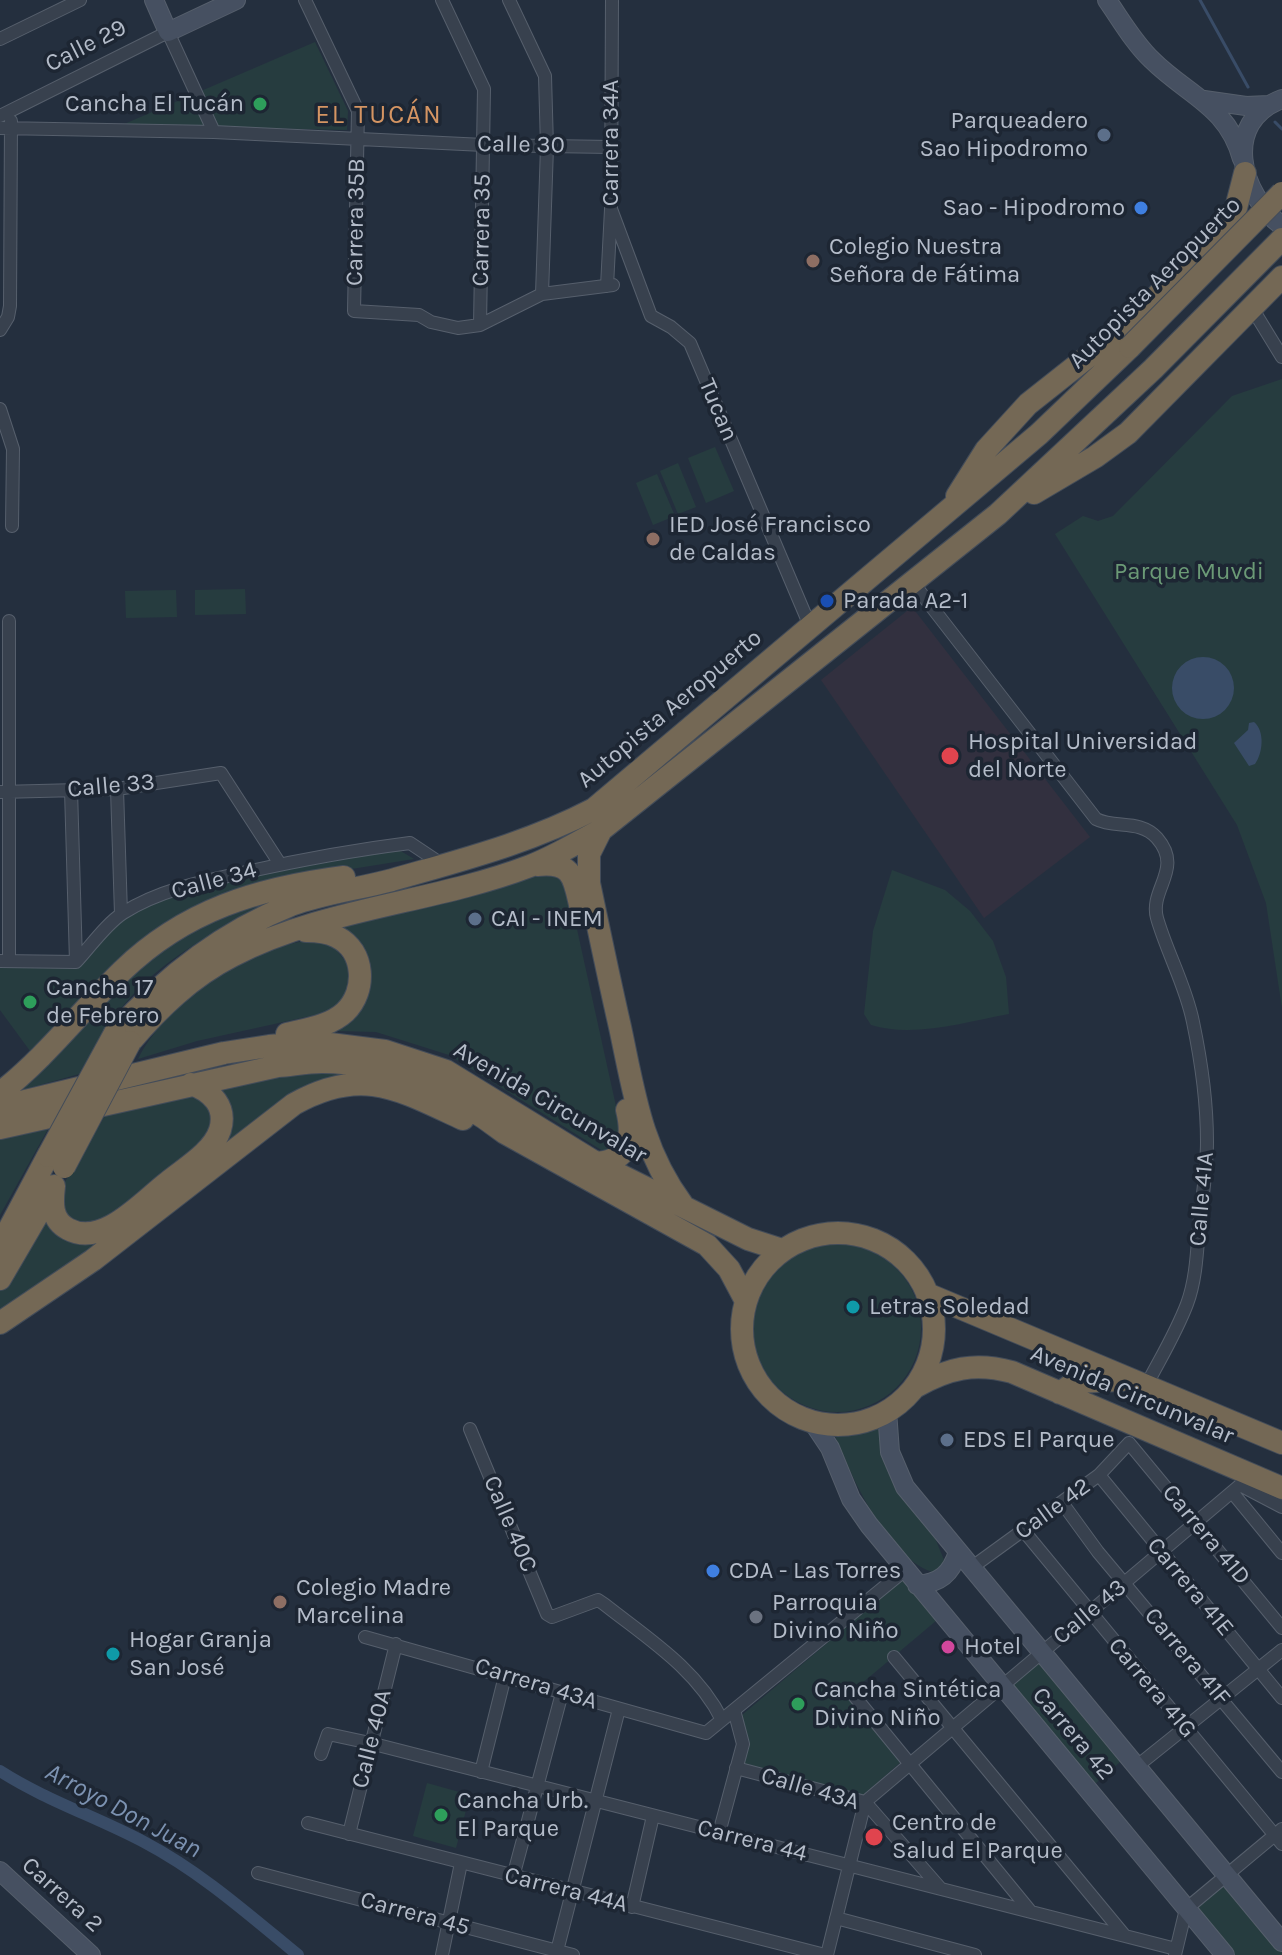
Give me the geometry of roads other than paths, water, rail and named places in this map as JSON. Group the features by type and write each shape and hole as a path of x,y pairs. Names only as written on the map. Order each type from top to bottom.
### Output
{"highway":[{"path":"951,507 980,457 1028,404 1128,325 1223,230 1238,206 1244,166"},
{"name":"Autopista Aeropuerto","path":"55,1170 144,1001 177,971 251,923 291,905 445,866 539,835 594,809 1039,434 1282,193"},
{"name":"Autopista Aeropuerto","path":"122,1038 203,974 241,952 293,931 532,866 601,830 914,584 998,514 1153,369 1282,239"},
{"path":"998,514 1122,439 1282,277"},
{"path":"601,830 589,854 589,883 637,1109 663,1179 685,1208"},
{"path":"532,866 552,863 571,873 631,1124 630,1139 622,1154 612,1162 596,1163"},
{"path":"0,1093 44,1055 121,972 171,933 201,915 240,898 282,888 377,873 417,871"},
{"path":"224,1053 327,1023 344,1013 355,999 359,986 359,966 347,945 327,933 293,931"},
{"name":"Avenida Circunvalar","path":"0,1107 224,1053 314,1042 351,1045 398,1054 446,1071 596,1163 748,1239 782,1250"},
{"name":"Avenida Circunvalar","path":"0,1128 278,1066 321,1062 352,1064 399,1074 476,1111 505,1133 707,1245 729,1269 746,1301"},
{"path":"0,1323 93,1260 294,1104 314,1093 335,1086 373,1083 399,1091 478,1126 505,1133"},
{"path":"55,1170 52,1203 61,1225 71,1231 93,1233 126,1215 208,1148 218,1135 221,1120 218,1103 209,1091 191,1084"},
{"path":"0,1246 55,1170"},
{"path":"0,1279 55,1170"},
{"path":"844,1232 865,1236 885,1245 917,1274 932,1313 932,1342 924,1370 914,1387 887,1411 851,1424 812,1421 778,1404 754,1375 742,1339 746,1301 760,1272 782,1250 801,1239 822,1233 844,1232"},
{"name":"Avenida Circunvalar","path":"927,1294 1282,1443"},
{"name":"Avenida Circunvalar","path":"914,1387 935,1375 972,1366 1012,1372 1060,1393 1129,1433 1242,1484 1282,1488"},
{"path":"1060,1393 1075,1382 1136,1382"}],"street":[{"path":"0,39 80,0"},
{"path":"154,0 214,132"},
{"name":"Calle 29","path":"0,116 236,0"},
{"name":"Carrera 35B","path":"305,0 358,111 354,311 419,315 431,322 458,328 480,325"},
{"name":"Carrera 35","path":"442,0 484,89 480,325"},
{"path":"480,325 542,294 547,147 545,76 509,0"},
{"name":"Carrera 34A","path":"542,294 610,285 612,0"},
{"path":"1107,0 1149,58 1203,100 1229,127 1259,202 1282,226"},
{"path":"1203,100 1246,106 1276,102"},
{"path":"1244,166 1249,128 1257,115 1276,102"},
{"path":"0,330 10,306 5,128 13,110"},
{"name":"Calle 30","path":"5,128 214,132 484,145 611,147"},
{"name":"Tucan","path":"611,209 651,316 690,343 810,626"},
{"path":"1252,308 1282,357"},
{"path":"0,409 13,449 12,526"},
{"name":"Calle 41A","path":"914,584 1096,819 1108,825 1135,825 1157,839 1165,853 1166,880 1157,894 1156,916 1193,1020 1205,1100 1207,1144 1195,1266 1188,1302 1136,1382"},
{"path":"9,621 5,961 76,962 71,790"},
{"name":"Calle 33","path":"5,792 117,789 221,773 280,864"},
{"path":"117,789 121,914"},
{"name":"Calle 34","path":"76,962 121,914 160,895 201,881 345,851 410,843 445,866"},
{"name":"Carrera 42","path":"887,1411 887,1431 895,1467 905,1487 1282,1942"},
{"name":"Carrera 42","path":"812,1421 830,1448 851,1499 911,1578 1225,1955"},
{"name":"Calle 40C","path":"470,1429 547,1614 552,1617 598,1600 693,1675 714,1703 722,1720"},
{"name":"Calle 42","path":"971,1568 1099,1475 1129,1433"},
{"name":"Carrera 41D","path":"1129,1433 1282,1628"},
{"name":"Carrera 41E","path":"1099,1475 1282,1698"},
{"path":"1242,1484 1282,1507"},
{"path":"1242,1484 1282,1553"},
{"name":"Calle 43","path":"865,1802 1242,1484"},
{"name":"Carrera 41F","path":"1063,1504 1124,1583 1282,1772"},
{"name":"Carrera 41G","path":"1023,1530 1185,1729 1280,1836"},
{"path":"722,1720 911,1578 931,1584 944,1577 954,1566 958,1552"},
{"name":"Carrera 43A","path":"365,1637 706,1733 722,1720"},
{"name":"Calle 40A","path":"349,1834 396,1644"},
{"path":"1136,1767 1282,1650"},
{"path":"894,1657 1125,1936"},
{"path":"481,1772 505,1676"},
{"path":"851,1692 1031,1912"},
{"path":"513,1877 562,1693"},
{"path":"557,1951 619,1709"},
{"path":"719,1833 743,1744 734,1710"},
{"name":"Carrera 44","path":"321,1754 328,1734 370,1743 1125,1936 1176,1952"},
{"name":"Calle 43A","path":"736,1768 865,1802 943,1890"},
{"path":"826,1955 865,1802"},
{"path":"632,1907 653,1816"},
{"name":"Carrera 44A","path":"308,1823 826,1955"},
{"path":"1176,1952 1186,1909 1280,1836"},
{"path":"442,1955 461,1863"},
{"name":"Carrera 2","path":"0,1871 91,1955"},
{"name":"Carrera 45","path":"258,1873 573,1955"},
{"path":"836,1918 975,1955"}],"water":[{"path":"1203,657 1225,666 1234,688 1225,710 1203,719 1181,710 1172,688 1181,666"},
{"path":"1254,722 1260,731 1261,748 1255,764 1249,766 1234,743 1248,730 1249,723"}],"waterway":[{"path":"1200,0 1248,87"},
{"path":"1275,122 1282,129"},
{"name":"Arroyo Don Juan","path":"0,1771 165,1854 224,1894 298,1955"}],"place":[{"name":"Cancha El Tucán","path":"260,104"},
{"name":"Parqueadero Sao Hipodromo","path":"1104,135"},
{"name":"Sao - Hipodromo","path":"1141,208"},
{"name":"Colegio Nuestra Señora de Fátima","path":"813,261"},
{"name":"IED José Francisco de Caldas","path":"653,539"},
{"name":"Parada A2-1","path":"827,601"},
{"name":"Hospital Universidad del Norte","path":"950,756"},
{"name":"CAI - INEM","path":"475,919"},
{"name":"Cancha 17 de Febrero","path":"30,1002"},
{"name":"Letras Soledad","path":"853,1307"},
{"name":"EDS El Parque","path":"947,1440"},
{"name":"CDA - Las Torres","path":"713,1571"},
{"name":"Colegio Madre Marcelina","path":"280,1602"},
{"name":"Parroquia Divino Niño","path":"756,1617"},
{"name":"Hotel","path":"948,1647"},
{"name":"Hogar Granja San José","path":"113,1654"},
{"name":"Cancha Sintética Divino Niño","path":"798,1704"},
{"name":"Cancha Urb. El Parque","path":"441,1815"},
{"name":"Centro de Salud El Parque","path":"874,1837"}],"district":[{"name":"EL TUCÁN","path":"379,116"}],"park label":[{"name":"Parque Muvdi","path":"1189,572"}]}
